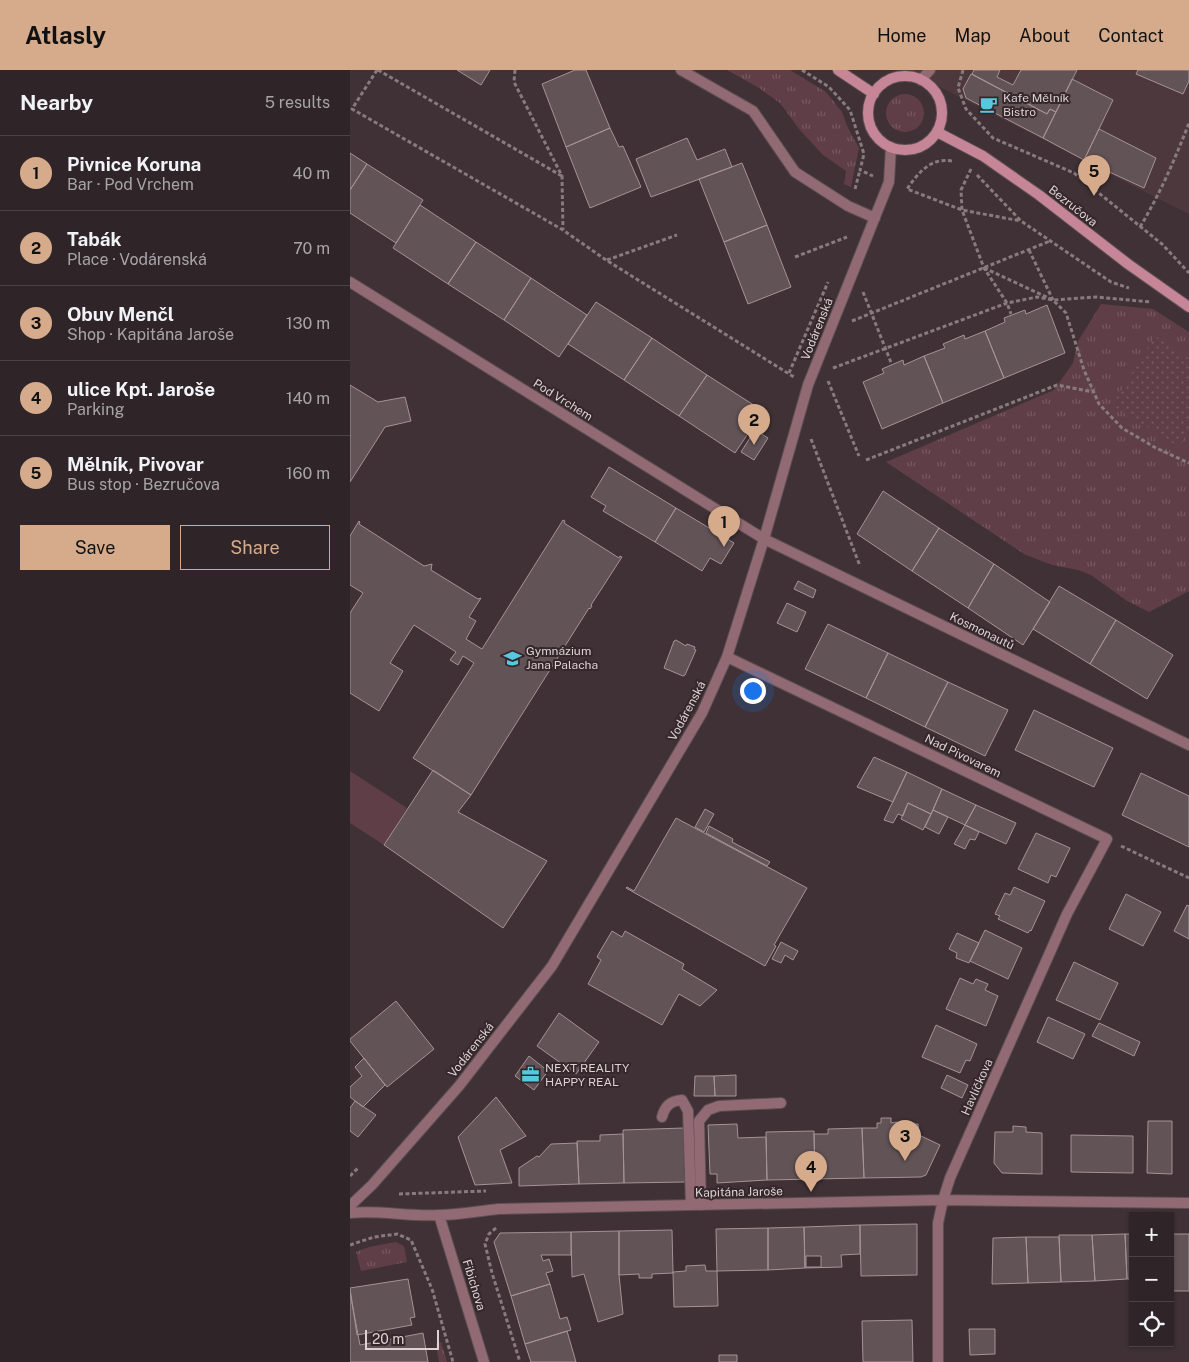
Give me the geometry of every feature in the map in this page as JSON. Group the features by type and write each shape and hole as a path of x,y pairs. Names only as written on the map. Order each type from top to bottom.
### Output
{"street":[{"path":"681,70 753,111 795,172 848,206 875,218"},
{"path":"838,70 874,94"},
{"path":"921,80 930,70"},
{"path":"913,77 921,80 935,92 942,108 942,120 937,132 927,143 920,146 906,150 891,147 877,136 869,120 870,102 874,94 886,81 895,78 913,77"},
{"name":"Bezručova","path":"937,132 983,156 1039,195 1128,264 1189,307"},
{"name":"Vodárenská","path":"350,1206 372,1185 459,1086 552,966 702,713 727,657 764,539 808,385 890,182 891,147"},
{"name":"Pod Vrchem","path":"350,282 764,539"},
{"name":"Kosmonautů","path":"764,539 1189,745"},
{"name":"Nad Pivovarem","path":"727,657 1107,839"},
{"name":"Havlíčkova","path":"938,1362 938,1223 950,1178 1067,914 1107,839"},
{"path":"662,1117 664,1108 673,1101 682,1100 688,1111 696,1205"},
{"path":"696,1205 699,1121 708,1110 719,1106 781,1103"},
{"name":"Kapitána Jaroše","path":"350,1213 370,1211 439,1216 498,1209 943,1200 1189,1202"},
{"name":"Fibichova","path":"439,1216 484,1362"}],"path":[{"path":"562,176 377,70 350,109 563,230 606,260 808,385"},
{"path":"515,70 514,82 562,176 563,230"},
{"path":"802,70 829,87 850,110 864,154 855,190"},
{"path":"963,70 958,88 966,109 993,138 1074,172 1162,244 1189,273"},
{"path":"1140,227 1169,174 1189,123"},
{"path":"955,162 949,160 928,165 917,174 907,189 962,210 1021,221"},
{"path":"966,166 1021,221 1111,282 1134,289"},
{"path":"971,169 961,190 962,210 984,268 1007,303 1011,314"},
{"path":"860,170 874,176"},
{"path":"843,246 849,228"},
{"path":"606,260 677,235"},
{"path":"794,256 847,237"},
{"path":"831,330 1050,241"},
{"path":"1029,250 1053,300 1066,313 1099,404 1122,428 1156,448 1189,463"},
{"path":"984,268 1053,300"},
{"path":"855,271 892,365"},
{"path":"789,373 832,273"},
{"path":"824,372 1007,303 1037,297 1053,300 1096,297 1156,302 1149,298"},
{"path":"819,360 859,456"},
{"path":"866,460 1057,385 1094,392"},
{"path":"809,433 869,590"},
{"path":"1107,839 1189,878"},
{"path":"350,1176 358,1168"},
{"path":"399,1194 486,1191"},
{"path":"496,1228 489,1234 485,1244 520,1362"},
{"path":"350,1245 397,1234 411,1240 432,1289 453,1362"}],"shaded area":[{"path":"907,70 1189,70 1189,214 1149,194"}],"green space":[{"path":"727,70 790,70 826,92 842,112 859,148 851,187 844,184 846,171 823,155 799,129 780,103 759,88"},
{"path":"905,94 919,99 924,113 919,127 905,132 891,127 886,113 891,99"},
{"path":"1101,304 1153,309 1189,332 1189,591 1149,612 1127,601 1091,575 1078,570 1052,565 1024,554 886,462 1054,390 1073,363 1078,341"},
{"path":"1155,336 1189,358 1189,431 1179,447 1112,405"},
{"path":"350,771 407,808 384,845 350,823"},
{"path":"396,1242 404,1246 407,1262 361,1271 356,1252 369,1247"},
{"path":"441,1342 447,1362 439,1362 436,1344"}],"building":[{"path":"457,70 490,70 481,85"},
{"path":"575,70 586,70 610,128 566,147 542,84"},
{"path":"974,70 1000,70 997,77 1013,85 1021,70 1077,70 1056,112 1050,109 1047,114 972,74"},
{"path":"1138,70 1189,70 1189,81 1183,94 1136,74"},
{"path":"971,74 1047,114 1050,109 1056,112 1043,138 966,98 963,89"},
{"path":"1072,79 1113,100 1084,160 1043,138"},
{"path":"610,128 619,147 623,146 641,187 590,208 566,147"},
{"path":"1099,129 1156,158 1144,188 1103,169 1085,158"},
{"path":"687,138 697,160 725,149 732,167 651,197 636,159"},
{"path":"350,153 367,164 350,190"},
{"path":"742,163 767,225 724,242 699,179"},
{"path":"367,164 423,200 396,243 350,213 350,190"},
{"path":"420,205 476,242 448,284 393,248"},
{"path":"767,225 791,287 748,304 724,242"},
{"path":"476,242 531,278 504,320 448,284"},
{"path":"531,278 587,315 559,357 504,320"},
{"path":"596,302 652,338 624,380 568,344"},
{"path":"1047,305 1065,353 1004,378 985,331 1005,322 1004,318 1025,310 1026,314"},
{"path":"985,331 1004,378 943,403 924,356 945,348 943,344 964,335 965,339"},
{"path":"652,338 707,375 679,416 624,380"},
{"path":"924,356 943,403 882,429 863,382 884,373 882,369 903,360 904,365"},
{"path":"707,375 763,411 735,453 679,416"},
{"path":"350,385 378,402 405,397 411,421 385,427 350,482"},
{"path":"755,430 768,438 754,460 741,452"},
{"path":"609,467 676,508 655,542 603,511 606,506 591,497"},
{"path":"883,491 939,528 912,571 857,534"},
{"path":"676,508 734,543 721,564 710,558 702,571 655,542"},
{"name":"Gymnázium Jana Palacha","path":"563,520 565,521 564,523 619,558 620,556 622,557 471,795 413,758 474,663 463,656 458,665 450,660 456,652 414,625 390,663 403,671 379,711 350,693 350,613 363,593 350,585 350,536 359,521 359,524 424,566 432,564 431,570 478,599 481,598 469,617 476,621 466,639 482,649"},
{"path":"939,528 994,564 968,608 912,571"},
{"path":"994,564 1050,602 1023,645 968,608"},
{"path":"798,581 816,590 813,598 794,589"},
{"path":"1059,586 1116,620 1090,664 1033,629"},
{"path":"787,603 806,612 797,632 777,623"},
{"path":"1116,620 1173,655 1147,699 1090,664"},
{"path":"828,624 888,653 866,698 805,669"},
{"path":"676,640 686,646 687,644 695,647 694,649 696,650 683,676 664,668"},
{"path":"888,653 948,682 925,727 866,698"},
{"path":"948,682 1008,710 985,756 925,727"},
{"path":"1034,710 1113,748 1094,787 1015,750"},
{"path":"874,757 907,772 893,802 857,787"},
{"path":"433,770 471,795 458,812 547,861 503,928 384,845"},
{"path":"907,772 942,789 931,814 908,803 903,816 898,814 893,823 884,820"},
{"path":"1141,773 1189,796 1189,847 1122,815"},
{"path":"942,789 976,805 965,825 933,810"},
{"path":"908,803 931,814 923,830 901,819"},
{"path":"976,805 1016,823 1006,844 965,825"},
{"path":"705,809 714,814 704,832 695,827"},
{"path":"933,810 948,817 939,834 925,827"},
{"path":"676,818 807,888 774,945 776,946 765,966 626,888 634,891"},
{"path":"965,825 979,832 975,840 970,839 965,849 954,844"},
{"path":"709,826 733,839 732,842 770,862 767,866 706,833"},
{"path":"1036,833 1070,848 1056,877 1051,875 1048,883 1018,869"},
{"path":"1014,887 1045,901 1031,931 1028,933 998,919 1000,916 995,914 1005,893 1010,895"},
{"path":"1126,894 1161,912 1143,946 1109,929"},
{"path":"1187,905 1189,906 1189,939 1174,931"},
{"path":"985,930 1022,948 1008,979 970,961"},
{"path":"612,931 622,937 625,931 684,964 682,969 717,990 700,1006 679,994 662,1025 588,984 601,960 597,957"},
{"path":"957,933 979,943 969,963 956,958 957,953 949,949"},
{"path":"781,942 798,951 793,960 785,955 781,963 772,959"},
{"path":"1074,962 1118,983 1100,1020 1056,1000"},
{"path":"960,978 973,984 976,979 988,984 985,990 998,996 986,1026 946,1009"},
{"path":"396,1001 434,1049 387,1087 350,1039"},
{"path":"559,1013 599,1042 576,1074 537,1046"},
{"path":"1048,1017 1085,1034 1073,1059 1037,1042"},
{"path":"1099,1023 1140,1042 1134,1056 1092,1036"},
{"path":"936,1025 977,1044 970,1061 966,1060 960,1073 922,1057"},
{"path":"529,1056 548,1071 534,1090 515,1076"},
{"path":"364,1058 385,1085 363,1107 350,1097 350,1087 362,1076 355,1067"},
{"path":"736,1075 736,1096 715,1096 714,1076"},
{"path":"947,1075 968,1085 962,1098 941,1088"},
{"path":"695,1076 714,1076 715,1096 694,1096"},
{"path":"496,1097 526,1136 500,1150 512,1183 475,1185 458,1137"},
{"path":"355,1101 376,1115 358,1137 350,1131 350,1108"},
{"path":"881,1118 891,1118 891,1123 897,1122 897,1124 918,1124 919,1135 940,1145 926,1175 921,1177 864,1178 862,1128 877,1128 877,1123 881,1123"},
{"path":"1148,1121 1172,1121 1172,1174 1147,1173"},
{"path":"737,1124 738,1138 766,1137 767,1180 717,1183 717,1174 710,1174 708,1125"},
{"path":"1013,1126 1026,1127 1026,1132 1042,1133 1042,1174 1002,1173 994,1163 995,1132 1013,1132"},
{"path":"684,1128 685,1182 624,1183 623,1130"},
{"path":"862,1128 864,1178 815,1179 814,1134 828,1134 828,1129"},
{"path":"814,1131 815,1179 767,1180 766,1132"},
{"path":"623,1134 624,1183 579,1184 577,1141 600,1141 600,1135"},
{"path":"1071,1135 1133,1136 1133,1173 1071,1172"},
{"path":"577,1143 579,1184 519,1186 519,1168 537,1156 539,1157 551,1144"},
{"path":"917,1224 917,1275 861,1276 860,1225"},
{"path":"860,1225 860,1254 841,1255 842,1267 805,1268 804,1227","holes":["806,1256 821,1256 821,1267 806,1267"]},
{"path":"804,1227 805,1268 768,1270 768,1228"},
{"path":"768,1228 768,1270 717,1271 716,1229"},
{"path":"672,1230 673,1273 652,1274 652,1278 639,1278 639,1274 619,1275 619,1231"},
{"path":"619,1231 619,1275 623,1314 598,1322 584,1274 572,1277 571,1232"},
{"path":"571,1232 571,1255 541,1255 543,1261 549,1259 553,1271 546,1273 550,1284 511,1296 494,1242 500,1233"},
{"path":"1125,1234 1127,1279 1095,1281 1092,1235"},
{"path":"1125,1234 1129,1234 1129,1279 1127,1279"},
{"path":"1174,1234 1189,1234 1189,1291 1174,1291"},
{"path":"1059,1235 1092,1235 1095,1281 1061,1282"},
{"path":"1026,1237 1059,1237 1061,1282 1028,1283"},
{"path":"1026,1237 1028,1283 992,1284 993,1238"},
{"path":"705,1265 706,1271 717,1271 718,1306 674,1307 673,1272 686,1271 686,1266"},
{"path":"408,1279 415,1317 410,1318 412,1325 357,1335 350,1288"},
{"path":"550,1284 560,1319 567,1317 571,1330 525,1344 511,1296"},
{"path":"350,1293 360,1345 423,1333 428,1362 350,1362"},
{"path":"912,1320 913,1362 863,1362 862,1321"},
{"path":"969,1329 995,1329 995,1354 970,1355"},
{"path":"567,1331 576,1362 531,1362 525,1344"},
{"path":"719,1355 737,1355 737,1362 719,1362"}],"place":[{"name":"Kafe Mělník Bistro","path":"989,105"},
{"name":"Mělník, Pivovar","path":"1094,196"},
{"name":"Tabák","path":"754,445"},
{"name":"Pivnice Koruna","path":"724,547"},
{"name":"Gymnázium Jana Palacha","path":"512,658"},
{"name":"NEXT REALITY HAPPY REAL","path":"531,1075"},
{"name":"Obuv Menčl","path":"905,1161"},
{"name":"ulice Kpt. Jaroše","path":"811,1192"}]}
